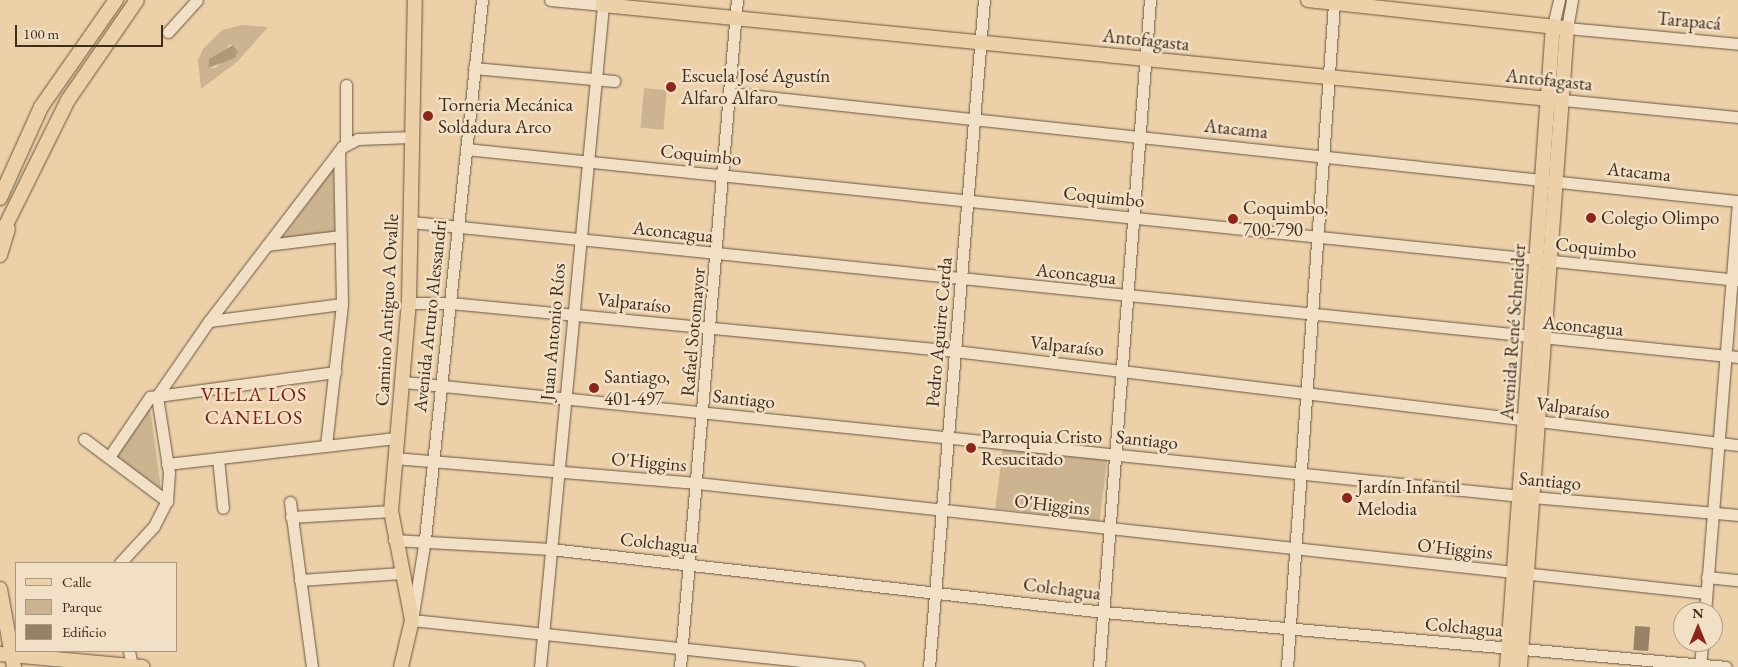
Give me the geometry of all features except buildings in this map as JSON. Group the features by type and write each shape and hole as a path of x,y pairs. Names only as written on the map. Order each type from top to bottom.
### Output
{"main road":[{"path":"0,198 35,118 116,0"},
{"path":"0,237 72,93 136,0"},
{"name":"Camino Antiguo A Ovalle","path":"412,620 394,540 391,511 394,458 404,382 410,303 415,0"},
{"name":"Tarapacá","path":"1308,0 1334,3 1351,2 1560,27"},
{"name":"Antofagasta","path":"603,2 736,18 1555,99"},
{"name":"Avenida René Schneider","path":"1520,667 1515,648 1560,27"},
{"path":"0,254 15,208"},
{"path":"0,589 8,659 63,658 136,667"},
{"path":"4,613 15,631"},
{"name":"Avenida Arturo Alessandri","path":"401,667 412,620"},
{"name":"Avenida Arturo Alessandri","path":"410,634 411,667"},
{"name":"Avenida René Schneider","path":"1507,667 1515,648"},
{"path":"42,652 63,658"}],"street":[{"path":"168,32 197,0"},
{"name":"Avenida Arturo Alessandri","path":"412,620 426,539 482,0"},
{"name":"Antofagasta","path":"550,0 603,2"},
{"name":"Rafael Sotomayor","path":"680,667 712,329 737,0"},
{"name":"Pedro Aguirre Cerda","path":"929,667 984,0"},
{"path":"1099,667 1150,0"},
{"name":"Avenida René Schneider","path":"1559,0 1560,27"},
{"name":"Avenida René Schneider","path":"1560,27 1572,0"},
{"name":"Juan Antonio Ríos","path":"540,667 603,2"},
{"path":"1287,667 1334,3"},
{"name":"Tarapacá","path":"1560,27 1738,44"},
{"path":"474,68 614,80"},
{"path":"326,445 342,304 340,236 346,86"},
{"name":"Atacama","path":"730,93 1738,201"},
{"name":"Antofagasta","path":"1555,99 1738,118"},
{"path":"121,562 154,526 167,501 167,464 157,396 209,321 343,148 358,139 412,136"},
{"name":"Coquimbo","path":"466,149 1735,280"},
{"path":"1705,602 1726,356 1735,280 1738,206"},
{"name":"Aconcagua","path":"411,222 1538,340 1738,357"},
{"path":"267,244 340,236"},
{"name":"Valparaíso","path":"410,303 450,303 955,351 1122,369 1738,445"},
{"path":"209,321 342,304"},
{"path":"109,457 150,397 334,372"},
{"name":"Santiago","path":"404,382 1527,497 1738,515"},
{"path":"167,464 396,438"},
{"path":"84,439 167,501"},
{"path":"218,458 223,508"},
{"name":"O'Higgins","path":"394,458 697,484 1706,593"},
{"path":"290,502 312,667"},
{"path":"292,517 391,511"},
{"name":"Colchagua","path":"394,540 426,539 551,549 936,590 1104,612 1726,667"},
{"path":"300,580 401,573"},
{"path":"1707,577 1738,580"},
{"path":"412,620 859,667"},
{"path":"129,652 136,667"},
{"path":"1700,666 1701,652"}],"green space":[{"path":"242,25 268,27 238,61 201,89 198,60 203,49 222,30","holes":["230,44 237,48 237,55 224,60 215,68 208,68 209,59 222,54"]},
{"path":"644,88 667,90 663,130 641,128"},
{"path":"333,168 335,230 329,235 280,241"},
{"path":"150,408 161,489 118,458 118,451"},
{"path":"1003,446 1107,459 1100,521 995,509"}],"shaded area":[{"path":"233,45 238,51 235,58 208,68 209,59"}],"place":[{"name":"Escuela José Agustín Alfaro Alfaro","path":"671,87"},
{"name":"Torneria Mecánica Soldadura Arco","path":"428,116"},
{"name":"Colegio Olimpo","path":"1591,218"},
{"name":"Coquimbo, 700-790","path":"1233,219"},
{"name":"Santiago, 401-497","path":"594,388"},
{"name":"Parroquia Cristo Resucitado","path":"971,448"},
{"name":"Jardín Infantil Melodia","path":"1347,498"}],"district":[{"name":"VILLA LOS CANELOS","path":"254,406"}]}
